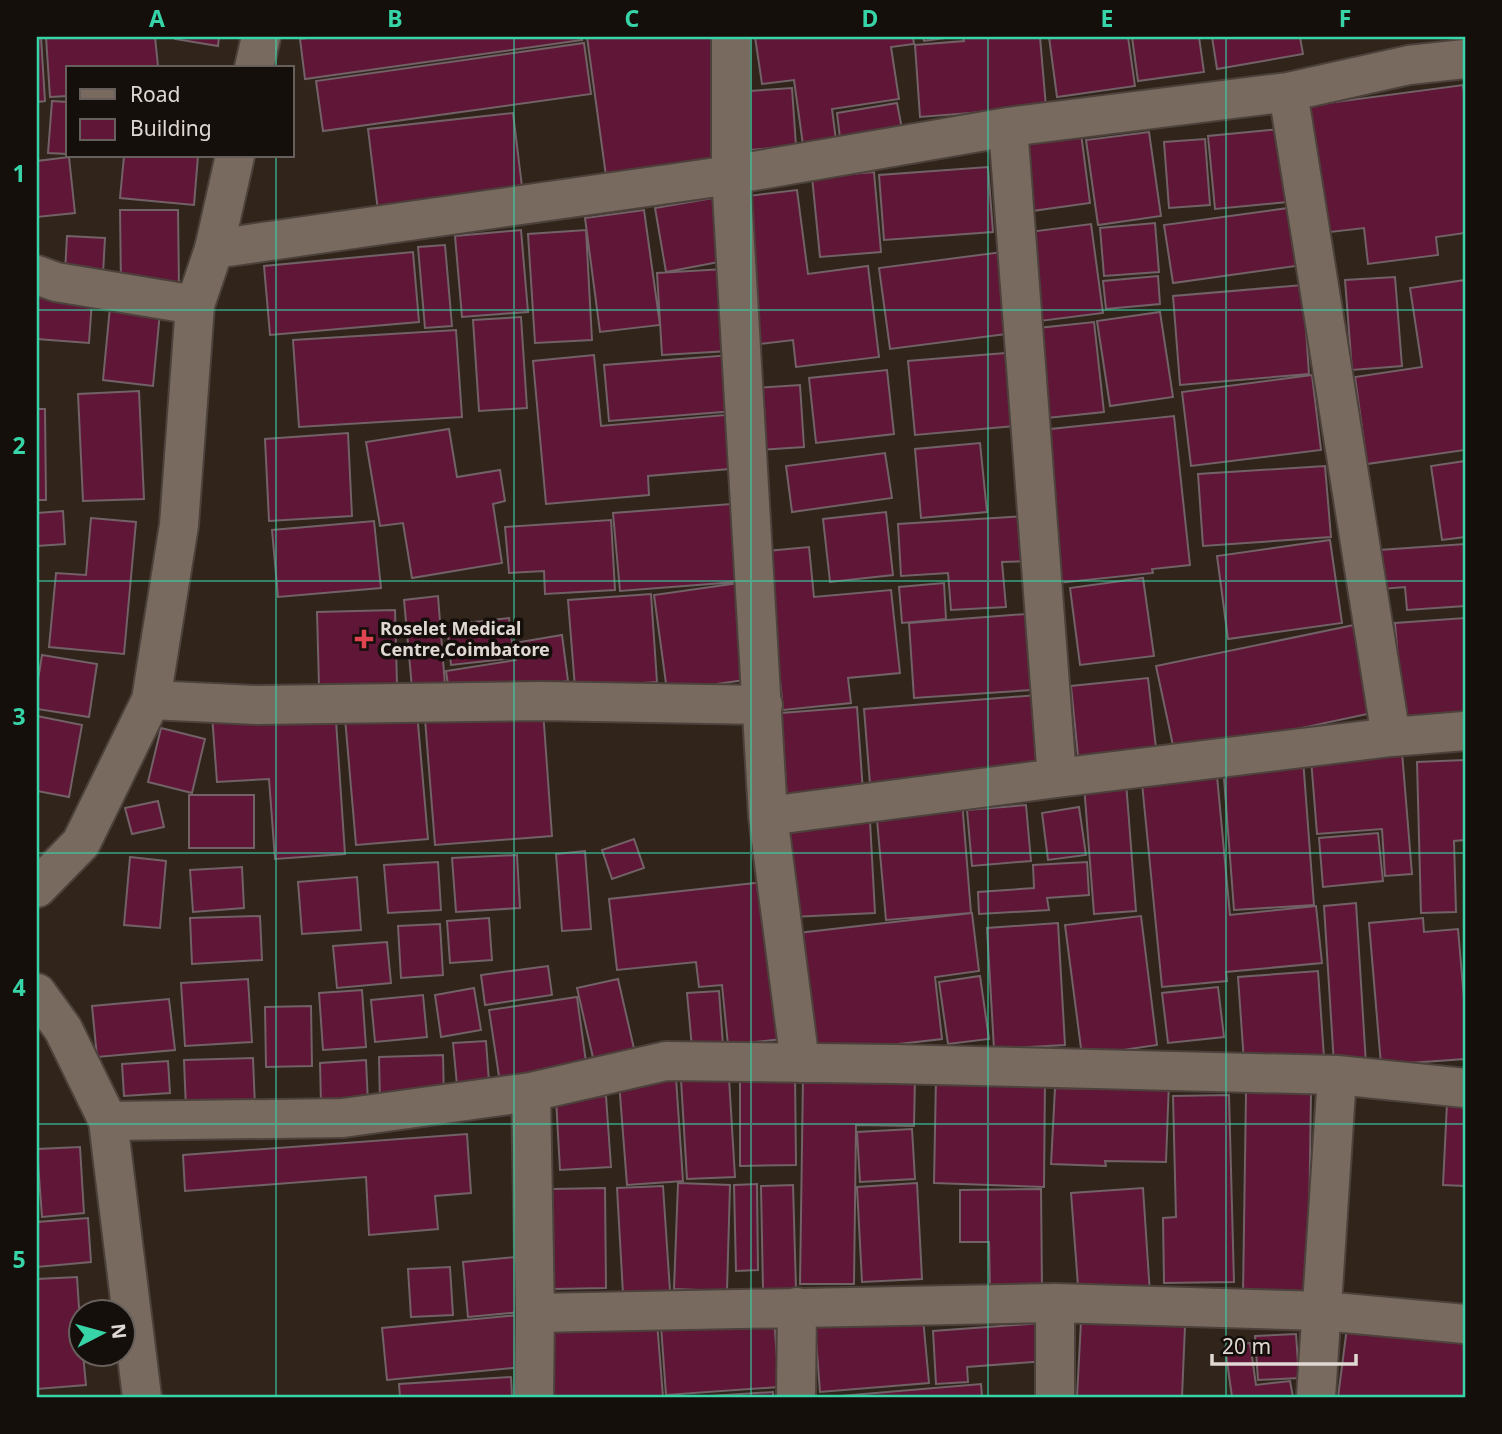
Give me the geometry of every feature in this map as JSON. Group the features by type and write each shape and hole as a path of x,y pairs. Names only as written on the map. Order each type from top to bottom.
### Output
{"street":[{"path":"254,66 261,37"},
{"path":"731,37 731,175 768,816 800,1063"},
{"path":"214,249 731,175 1008,127 1288,92 1406,51 1465,60"},
{"path":"1288,92 1391,737"},
{"path":"1008,127 1057,778"},
{"path":"37,888 82,843 151,700 179,525 195,305 214,249 235,158"},
{"path":"37,275 56,282 124,295 195,305"},
{"path":"151,700 257,705 540,701 763,705"},
{"path":"768,816 1391,737 1465,731"},
{"path":"37,993 63,1029 108,1121 142,1397"},
{"path":"108,1121 344,1118 531,1092 666,1061 1337,1074 1465,1088"},
{"path":"1316,1397 1337,1074"},
{"path":"531,1092 534,1397"},
{"path":"534,1313 1055,1303 1322,1311 1465,1324"},
{"path":"1055,1303 1055,1397"},
{"path":"796,1397 797,1307"}],"building":[{"path":"37,37 41,37 45,101 37,102"},
{"path":"46,37 155,37 158,66 66,66 66,96 50,97"},
{"path":"175,37 219,37 218,46"},
{"path":"581,37 582,40 305,79 300,39"},
{"path":"587,37 719,37 723,160 606,176"},
{"path":"755,37 913,37 914,44 891,47 899,99 832,109 836,140 803,145 794,80 762,84"},
{"path":"923,37 953,37 924,41"},
{"path":"963,37 1040,37 1046,107 920,117 915,45 964,41"},
{"path":"1049,37 1128,37 1135,86 1057,97"},
{"path":"1132,37 1199,37 1204,72 1138,81"},
{"path":"1212,37 1300,37 1303,54 1217,69"},
{"path":"584,43 591,94 323,131 316,81"},
{"path":"1463,85 1465,233 1436,237 1438,255 1368,264 1364,228 1322,233 1305,106"},
{"path":"792,88 796,146 740,151 735,92"},
{"path":"52,101 66,102 66,154 48,153"},
{"path":"897,103 902,129 840,138 837,113"},
{"path":"513,113 523,195 378,211 368,129"},
{"path":"1280,129 1287,202 1215,209 1208,136"},
{"path":"1149,132 1161,216 1098,225 1086,140"},
{"path":"1081,133 1090,203 1032,211 1023,141"},
{"path":"1205,139 1210,205 1169,208 1164,142"},
{"path":"69,158 75,213 37,217 37,161"},
{"path":"124,158 198,158 194,205 120,198"},
{"path":"988,167 993,232 884,240 879,175"},
{"path":"874,172 881,252 820,257 812,177"},
{"path":"797,190 808,274 868,266 879,357 796,367 793,340 759,344 740,197"},
{"path":"713,198 724,261 666,272 655,208"},
{"path":"1288,208 1296,266 1173,283 1164,225"},
{"path":"120,210 178,210 179,286 121,287"},
{"path":"644,210 660,325 600,332 585,218"},
{"path":"1155,223 1159,272 1104,276 1100,228"},
{"path":"1091,224 1103,313 1040,321 1029,232"},
{"path":"521,230 528,312 462,317 455,236"},
{"path":"586,230 592,340 535,343 528,234"},
{"path":"67,236 105,238 103,274 65,272"},
{"path":"445,245 452,326 425,328 418,247"},
{"path":"1010,251 1021,332 890,349 879,268"},
{"path":"413,252 419,322 270,335 264,266"},
{"path":"724,269 729,351 662,355 657,273"},
{"path":"1158,276 1160,304 1106,309 1103,281"},
{"path":"1395,277 1402,366 1352,370 1345,280"},
{"path":"1465,280 1465,450 1367,464 1355,377 1422,367 1410,288"},
{"path":"1303,285 1309,374 1180,385 1173,296"},
{"path":"37,295 92,300 89,343 37,339"},
{"path":"110,307 160,312 153,386 103,380"},
{"path":"1160,312 1173,397 1110,406 1097,321"},
{"path":"521,317 527,408 479,411 473,320"},
{"path":"1094,322 1104,412 1047,418 1038,328"},
{"path":"456,330 462,417 299,427 293,340"},
{"path":"1019,352 1025,425 915,435 908,361"},
{"path":"594,355 601,426 736,414 741,468 648,476 649,495 546,504 533,361"},
{"path":"731,355 735,411 609,421 604,365"},
{"path":"887,370 894,434 816,443 809,378"},
{"path":"1312,375 1321,450 1191,466 1182,392"},
{"path":"800,385 804,447 760,450 756,388"},
{"path":"139,391 144,499 83,501 78,394"},
{"path":"37,409 45,409 46,500 37,500"},
{"path":"1174,416 1190,565 1152,569 1153,573 1058,583 1041,430"},
{"path":"449,429 457,477 500,470 505,501 493,504 502,563 412,578 403,523 380,526 366,442"},
{"path":"348,433 352,516 269,521 265,439"},
{"path":"980,443 987,512 921,518 915,449"},
{"path":"885,453 892,498 792,512 786,466"},
{"path":"1465,461 1465,537 1442,540 1431,466"},
{"path":"1325,466 1331,537 1203,546 1198,474"},
{"path":"731,504 736,582 620,591 613,513"},
{"path":"63,511 65,544 37,546 37,513"},
{"path":"886,512 893,575 830,582 823,519"},
{"path":"1026,516 1028,561 1002,562 1006,607 951,610 948,573 901,576 898,524"},
{"path":"91,518 136,522 124,654 49,647 56,573 86,575"},
{"path":"611,520 615,590 545,594 544,571 509,573 505,527"},
{"path":"374,521 381,588 278,597 272,530"},
{"path":"1330,540 1342,623 1228,639 1217,556"},
{"path":"1465,544 1465,606 1407,610 1405,587 1382,589 1379,550"},
{"path":"809,547 814,597 891,590 900,673 848,678 851,703 783,710 767,551"},
{"path":"1143,578 1154,656 1080,665 1070,588"},
{"path":"739,583 752,679 667,691 654,595"},
{"path":"944,583 946,619 902,623 899,587"},
{"path":"651,594 657,682 575,688 568,600"},
{"path":"438,596 445,685 412,688 404,600"},
{"path":"395,610 397,684 319,686 317,612"},
{"path":"1026,614 1032,690 914,698 909,623"},
{"path":"509,618 514,658 451,665 447,625"},
{"path":"1465,618 1465,715 1403,720 1395,623"},
{"path":"1354,625 1372,713 1175,755 1156,666"},
{"path":"562,635 568,681 450,699 446,671 516,660 514,643"},
{"path":"42,655 97,664 89,717 37,709 37,686"},
{"path":"1148,678 1156,748 1078,756 1071,686"},
{"path":"1037,695 1044,770 870,784 864,709"},
{"path":"335,706 345,854 275,859 269,779 217,782 212,715"},
{"path":"857,707 863,792 787,798 781,713"},
{"path":"543,710 552,836 435,845 425,719"},
{"path":"417,712 428,839 356,845 345,718"},
{"path":"37,716 82,725 69,797 37,791"},
{"path":"161,728 205,739 192,793 148,782"},
{"path":"1402,752 1412,874 1385,876 1382,829 1317,834 1311,759"},
{"path":"1303,759 1314,905 1234,910 1223,765"},
{"path":"1465,760 1465,840 1454,841 1456,912 1421,913 1417,762"},
{"path":"1216,765 1230,915 1316,906 1322,963 1226,972 1227,981 1162,987 1141,773"},
{"path":"1126,782 1136,911 1094,914 1084,785"},
{"path":"189,795 254,795 254,848 189,848"},
{"path":"158,801 164,827 132,834 125,808"},
{"path":"962,801 971,913 886,920 876,809"},
{"path":"1026,805 1031,861 972,866 967,810"},
{"path":"1079,807 1086,855 1048,860 1042,813"},
{"path":"870,821 875,913 792,917 787,825"},
{"path":"1378,833 1383,881 1323,887 1319,838"},
{"path":"634,839 644,868 612,879 602,850"},
{"path":"585,851 591,929 562,931 556,854"},
{"path":"517,855 520,908 456,912 452,858"},
{"path":"130,857 166,861 160,928 124,925"},
{"path":"438,862 441,910 388,913 384,865"},
{"path":"1087,862 1089,895 1047,898 1049,910 979,914 978,892 1034,888 1033,865"},
{"path":"242,867 244,908 193,912 190,870"},
{"path":"357,877 361,930 302,934 298,882"},
{"path":"773,881 791,1038 728,1045 722,985 699,987 696,962 617,970 609,899"},
{"path":"1356,903 1366,1064 1334,1065 1324,906"},
{"path":"972,913 979,971 935,977 942,1039 812,1054 798,933"},
{"path":"260,916 262,960 192,964 190,918"},
{"path":"1141,916 1157,1045 1082,1056 1065,925"},
{"path":"489,918 492,960 450,963 447,921"},
{"path":"1423,918 1424,932 1458,929 1465,1010 1465,1059 1381,1065 1369,923"},
{"path":"1058,923 1065,1045 994,1049 987,928"},
{"path":"440,924 443,975 401,978 398,926"},
{"path":"387,942 391,983 337,988 333,946"},
{"path":"548,966 552,995 485,1005 481,975"},
{"path":"1318,971 1324,1057 1244,1062 1238,977"},
{"path":"980,976 989,1039 948,1044 939,982"},
{"path":"248,979 252,1042 185,1046 181,983"},
{"path":"618,979 635,1053 594,1062 577,988"},
{"path":"1218,987 1224,1037 1168,1043 1162,993"},
{"path":"474,988 481,1030 441,1037 435,995"},
{"path":"362,990 366,1047 323,1050 319,993"},
{"path":"719,991 723,1045 692,1048 687,993"},
{"path":"423,995 427,1037 375,1042 371,1000"},
{"path":"577,997 587,1069 500,1083 489,1010"},
{"path":"169,999 175,1050 97,1057 92,1006"},
{"path":"311,1006 312,1066 266,1067 265,1007"},
{"path":"486,1041 489,1082 457,1085 453,1043"},
{"path":"443,1055 444,1100 380,1103 379,1057"},
{"path":"253,1058 255,1107 186,1109 184,1060"},
{"path":"366,1060 368,1103 321,1105 320,1063"},
{"path":"168,1061 170,1093 124,1096 122,1064"},
{"path":"740,1071 795,1071 796,1165 740,1166"},
{"path":"803,1076 915,1078 914,1126 856,1125 854,1284 800,1284"},
{"path":"936,1077 1045,1078 1044,1187 934,1183"},
{"path":"676,1078 683,1181 627,1185 619,1082"},
{"path":"729,1078 735,1177 687,1179 681,1080"},
{"path":"1114,1079 1169,1081 1166,1162 1105,1161 1106,1166 1051,1164 1055,1088 1115,1089"},
{"path":"1246,1092 1311,1093 1308,1294 1243,1293"},
{"path":"1229,1095 1234,1282 1164,1283 1163,1218 1176,1217 1173,1096"},
{"path":"606,1096 611,1167 560,1170 556,1099"},
{"path":"1447,1103 1465,1103 1465,1186 1443,1185"},
{"path":"912,1129 915,1179 860,1182 857,1132"},
{"path":"467,1134 471,1193 435,1196 438,1229 369,1235 366,1177 185,1191 183,1155"},
{"path":"80,1147 84,1213 42,1217 37,1149"},
{"path":"678,1183 730,1185 727,1291 674,1289"},
{"path":"917,1183 922,1279 862,1282 857,1187"},
{"path":"757,1184 758,1270 736,1271 734,1185"},
{"path":"793,1185 796,1289 763,1290 761,1186"},
{"path":"663,1186 670,1291 623,1294 617,1188"},
{"path":"605,1188 606,1288 553,1289 551,1189"},
{"path":"1143,1188 1150,1294 1079,1299 1071,1193"},
{"path":"1041,1189 1042,1288 990,1289 989,1242 960,1242 960,1190"},
{"path":"88,1218 91,1262 37,1267 37,1222"},
{"path":"515,1257 520,1312 468,1317 463,1262"},
{"path":"450,1267 453,1315 411,1317 408,1269"},
{"path":"77,1277 78,1298 66,1298 66,1368 84,1368 86,1385 37,1389 37,1279"},
{"path":"519,1315 523,1367 387,1380 382,1328"},
{"path":"774,1317 779,1387 666,1395 661,1326"},
{"path":"923,1318 929,1383 820,1392 815,1326"},
{"path":"1081,1321 1185,1326 1182,1397 1077,1397"},
{"path":"657,1322 663,1397 552,1397 547,1329"},
{"path":"1043,1323 1046,1361 967,1367 968,1382 936,1384 933,1331"},
{"path":"1347,1327 1465,1342 1465,1397 1338,1397"},
{"path":"1296,1334 1299,1378 1258,1380 1255,1336"},
{"path":"1250,1343 1256,1385 1290,1381 1293,1397 1232,1397 1225,1347"},
{"path":"511,1377 512,1397 400,1397 399,1384"},
{"path":"981,1384 982,1397 828,1397"},
{"path":"773,1392 773,1397 693,1397"}],"place":[{"name":"Roselet Medical Centre,Coimbatore","path":"364,639"}]}
